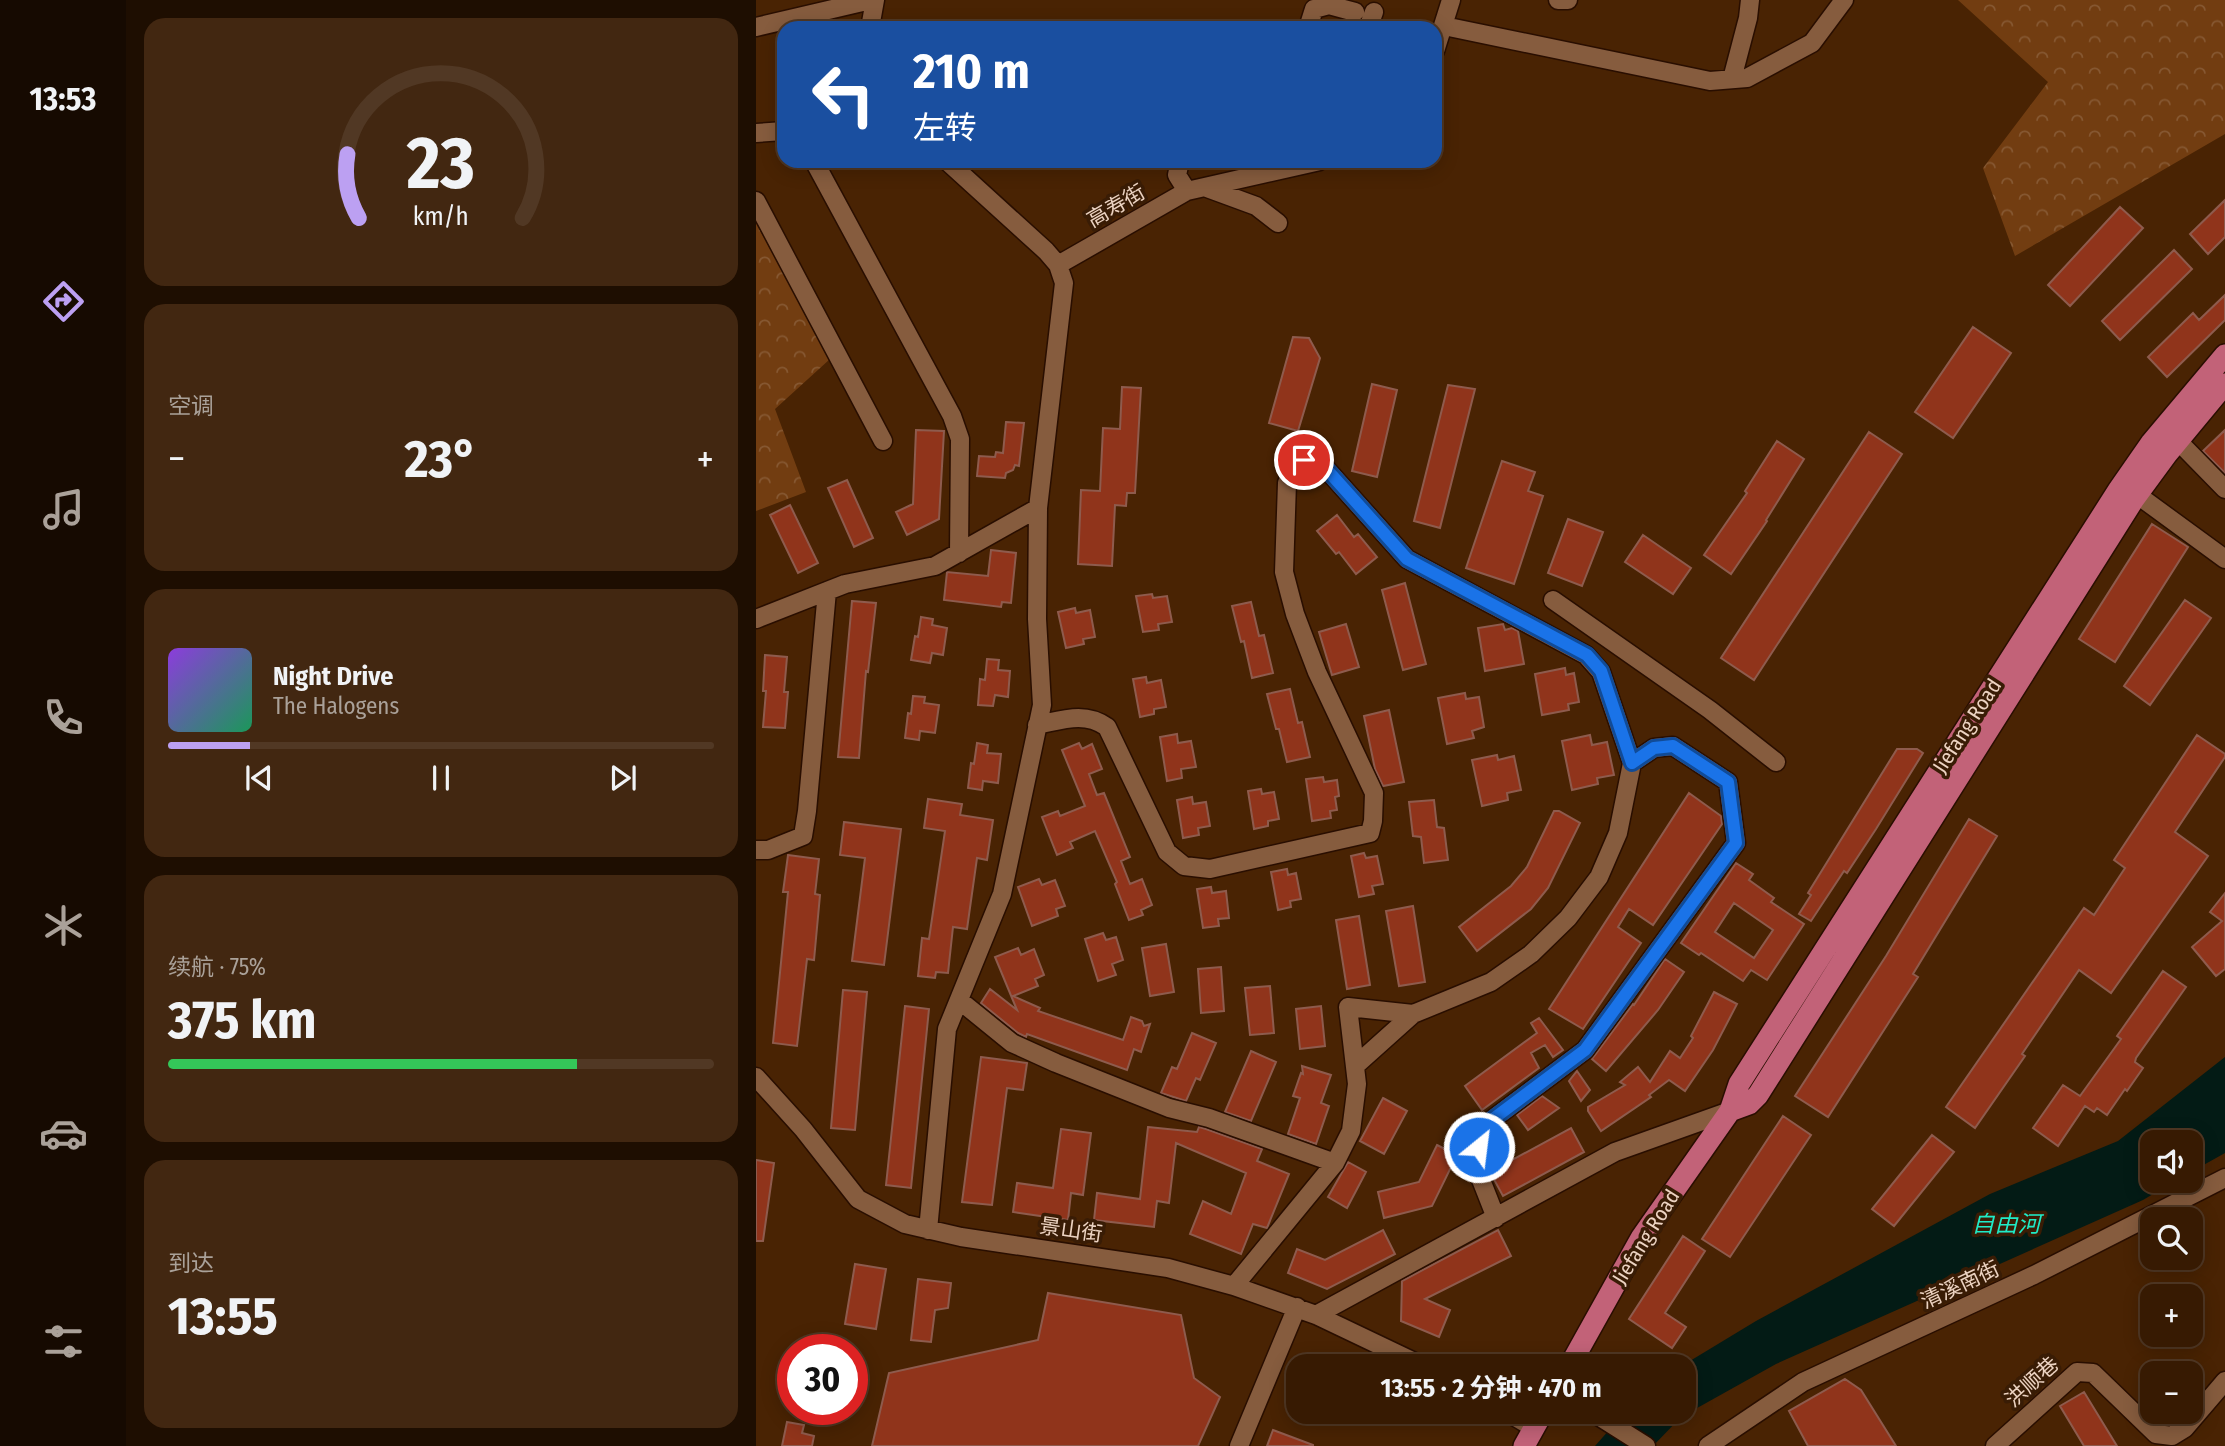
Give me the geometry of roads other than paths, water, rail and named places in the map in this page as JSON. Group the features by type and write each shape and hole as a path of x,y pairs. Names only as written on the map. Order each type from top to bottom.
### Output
{"main road":[{"name":"Jiefang Road","path":"1576,1354 1641,1238 1730,1111 1739,1084 2129,490 2151,443 2225,355"},
{"name":"Jiefang Road","path":"2129,490 2178,441 2225,384"}],"street":[{"path":"782,21 873,0 871,21"},
{"path":"1442,32 1451,0"},
{"path":"1558,0 1568,0"},
{"path":"1732,79 1750,0"},
{"path":"1444,26 1710,81 1747,78 1812,43 1844,0"},
{"path":"1310,21 1314,9 1329,5 1355,12"},
{"path":"756,27 777,22"},
{"path":"756,134 777,132"},
{"path":"818,168 953,416 960,439 959,553"},
{"path":"929,1230 947,1030 1002,894 1042,705 1037,619 1038,508 1064,283 1058,265 1046,251 955,168"},
{"path":"1178,168 1177,175 1187,191"},
{"name":"高寿街","path":"1058,265 1187,191 1289,168"},
{"path":"1205,187 1256,206 1278,223"},
{"path":"756,201 883,441"},
{"path":"2178,441 2225,489"},
{"path":"1037,725 1077,717 1096,719 1107,727 1167,852 1184,866 1210,869 1370,833 1374,793 1317,672 1295,614 1283,572 1287,483 1293,469 1304,460 1321,463 1407,559 1587,655 1601,671 1632,763 1618,833 1600,877 1568,918 1531,954 1491,982 1413,1014 1355,1066"},
{"path":"2129,490 2225,559"},
{"path":"756,619 845,584 935,566 1038,508"},
{"path":"756,850 768,850 803,836 827,591"},
{"path":"1553,600 1710,710 1776,762"},
{"path":"1496,1218 1476,1167 1479,1147 1489,1122 1585,1050 1736,843 1728,782 1673,746 1654,748 1632,763"},
{"path":"959,1000 1012,1044 1169,1108 1209,1118 1335,1163"},
{"path":"1234,1286 1335,1163 1351,1131 1357,1084 1348,1007 1413,1014"},
{"name":"景山街","path":"756,1076 803,1129 858,1199 905,1224 961,1237 1168,1268 1297,1307 1397,1354"},
{"path":"1316,1315 1615,1152 1730,1111"},
{"name":"清溪南街","path":"1712,1442 1803,1382 2034,1275 2225,1178"},
{"path":"1239,1446 1297,1307"},
{"name":"洪顺巷","path":"1995,1446 2077,1371 2093,1373 2156,1434 2172,1436 2185,1428 2225,1381"},
{"path":"1610,1424 1646,1446"}],"water":[{"name":"自由河","path":"2225,1057 2225,1153 2203,1165 2203,1130 2140,1130 2140,1193 2155,1193 1776,1364 1696,1409 1696,1357 1756,1321 1990,1194 2118,1141"},
{"name":"自由河","path":"1614,1424 1674,1424 1653,1446 1595,1446"}]}
